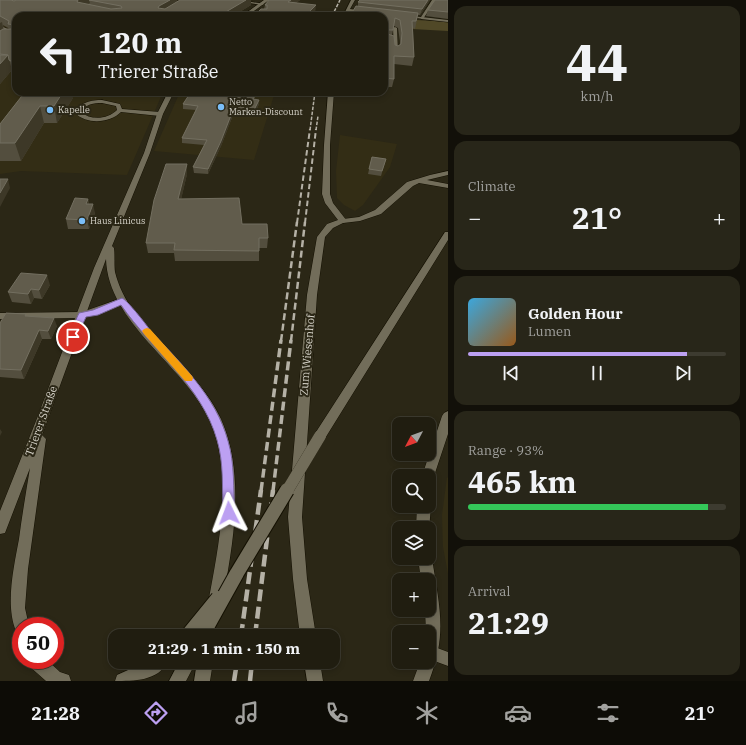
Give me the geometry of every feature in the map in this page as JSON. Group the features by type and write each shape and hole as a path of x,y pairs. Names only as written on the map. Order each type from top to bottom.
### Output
{"street":[{"path":"231,0 262,4"},
{"path":"250,12 267,0"},
{"path":"353,0 347,10 362,12"},
{"path":"400,16 422,18 434,0"},
{"name":"Trierer Straße","path":"0,528 82,315 98,268 147,153 160,114 169,96"},
{"path":"331,96 327,145 326,194 329,203 343,220 360,219 378,212 403,188 432,176 448,173"},
{"path":"416,182 438,183 448,186"},
{"name":"Zum Wiesenhof","path":"307,629 300,579 296,517 312,295 321,237 325,230 331,225 343,220"},
{"path":"206,629 237,573 320,436 448,234"},
{"name":"Trierer Straße","path":"111,238 109,254 110,270 122,301 133,316 188,378 203,398 215,418 223,441 226,459 229,513 226,545 211,629"},
{"path":"0,316 82,315 122,301"},
{"path":"430,469 448,416"},
{"path":"20,617 18,608 21,569 42,421"},
{"path":"193,629 237,573"},
{"path":"45,669 56,679 63,681"},
{"path":"123,681 149,669"},
{"path":"177,681 184,669"},
{"path":"202,681 204,669"},
{"path":"313,669 315,681"},
{"path":"421,681 426,669"}],"lane":[{"path":"422,18 448,21"},
{"path":"0,26 9,31 0,40"},
{"path":"395,28 397,41 396,52"},
{"path":"390,41 397,41"},
{"path":"120,110 120,107 115,103 104,101 86,104 78,111 78,113 83,117 95,119 109,117 118,113 120,110 160,114"},
{"path":"436,654 448,659"}],"shaded area":[{"path":"0,7 24,12 12,12 12,96 161,96 127,175 21,171 0,174"},
{"path":"402,19 448,22 448,31 412,29"},
{"path":"178,96 274,96 254,160 154,151"},
{"path":"340,135 397,144 390,167 363,205 355,211 344,205 337,198 336,171"},
{"path":"447,477 448,574 443,547 442,515"}],"building":[{"path":"0,0 78,0 77,2 111,9 122,8 121,6 89,0 170,0 158,8 165,9 180,0 246,0 226,12 12,12 12,25 8,24 9,21 0,16"},
{"path":"269,0 291,0 288,2 316,5 309,12 258,12 261,9 267,9 267,5 265,5"},
{"path":"360,0 428,0 422,9 358,2"},
{"path":"435,0 448,0 448,12 428,10"},
{"path":"356,6 418,13 416,21 412,21 414,57 394,56 394,79 388,78 388,34 394,36 395,45 398,46 401,44 402,33 400,20 395,18 393,30 388,30 388,12 352,12"},
{"path":"3,29 12,29 12,62 9,60 8,55 0,54 0,31"},
{"path":"0,55 8,55 0,64"},
{"path":"22,96 60,96 54,106 40,106 15,143 0,143 0,124"},
{"path":"188,96 255,96 253,99 259,100 253,112 233,110 208,169 193,167 207,140 182,138 198,106 183,104"},
{"path":"372,157 386,159 382,171 369,169"},
{"path":"166,164 187,164 178,199 239,198 242,224 267,224 268,238 259,238 259,251 174,250 175,243 146,243 154,200"},
{"path":"0,179 8,179 0,193"},
{"path":"75,198 88,199 86,204 93,204 87,220 66,219"},
{"path":"21,273 47,275 39,290 31,289 28,294 8,292"},
{"path":"6,313 54,318 48,331 39,330 21,370 0,369 0,323"}],"railway":[{"path":"334,12 340,0"},
{"path":"310,130 314,96"},
{"path":"316,130 318,116"},
{"path":"297,223 310,129"},
{"path":"305,223 316,129"},
{"path":"281,341 297,222"},
{"path":"291,341 305,222"},
{"path":"261,491 281,340"},
{"path":"273,491 291,340"},
{"path":"242,629 261,490"},
{"path":"256,629 273,490"},
{"path":"234,681 236,669"},
{"path":"250,681 251,669"}],"slow traffic":[{"path":"147,331 188,378"}],"place":[{"name":"Netto Marken-Discount","path":"221,107"},
{"name":"Kapelle","path":"50,110"},
{"name":"Haus Linicus","path":"82,221"}],"route":[{"path":"73,337 82,315 122,301 133,316 188,378 203,398 215,418 223,441 226,459 229,513"}]}
